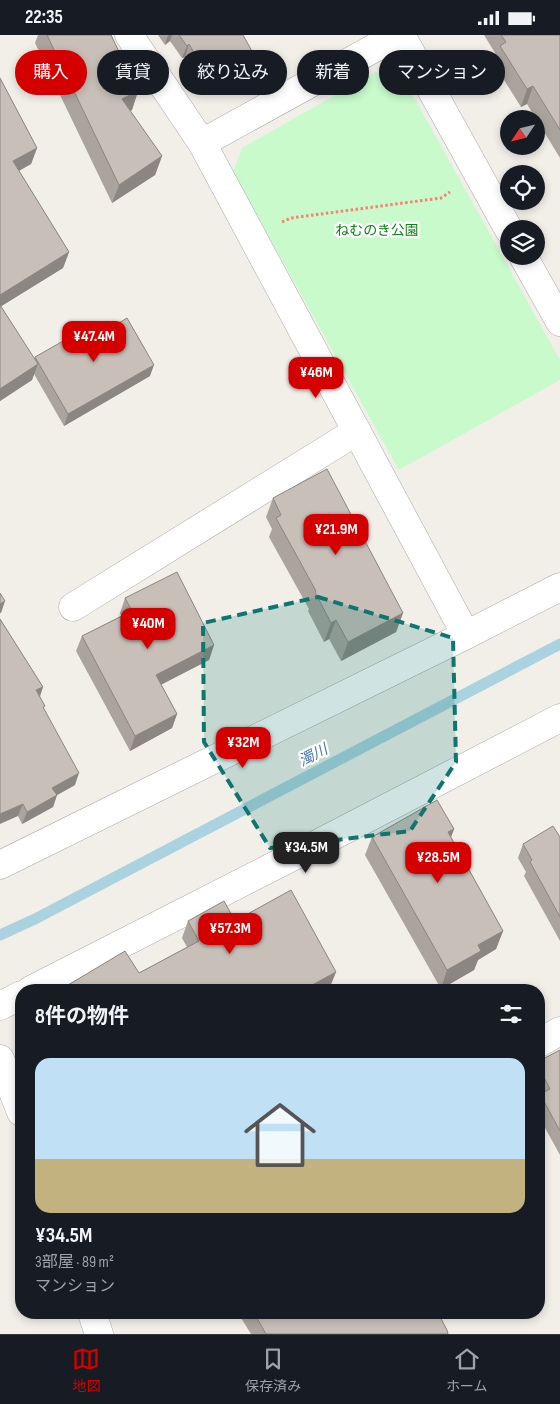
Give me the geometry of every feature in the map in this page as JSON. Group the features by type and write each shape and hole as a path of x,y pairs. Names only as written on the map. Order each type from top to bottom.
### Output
{"street":[{"path":"129,35 202,143 466,635"},
{"path":"202,143 399,35 503,220"},
{"path":"528,265 560,322"},
{"path":"74,607 357,431"},
{"path":"0,865 560,587"},
{"path":"43,984 560,718"},
{"path":"0,1006 15,998"},
{"path":"545,1040 560,1031"},
{"path":"0,1059 15,1097"},
{"path":"94,1319 99,1334"}],"path":[{"path":"252,237 291,218 441,198 478,175"}],"highlighted area":[{"path":"318,597 453,638 456,762 410,831 270,848 204,742 203,623"}],"green space":[{"name":"ねむのき公園","path":"376,72 379,73 379,95 413,95 500,252 500,265 507,265 560,360 560,380 399,470 233,172 242,148 335,95 369,95 369,76"}],"building":[{"path":"47,35 111,35 118,50 97,50 97,95 130,95 122,99 162,156 119,185 76,95 87,95 87,50 54,50"},
{"path":"179,35 243,35 251,50 192,50 189,44 187,46"},
{"path":"501,35 560,35 560,130 533,86 527,89 505,54 505,50 503,50 500,46 506,42"},
{"path":"0,78 37,148 13,161 69,252 0,295"},
{"path":"0,305 38,364 0,389"},
{"path":"127,318 154,365 68,414 35,357 95,323 101,334"},
{"path":"327,469 403,613 348,642 336,620 331,623 316,591 276,518 281,515 273,498"},
{"path":"177,572 214,645 156,675 177,714 135,736 82,636 132,611 125,598"},
{"path":"0,593 5,601 0,604"},
{"path":"0,619 43,687 36,690 45,706 43,707 79,773 52,788 57,795 27,812 23,804 0,814"},
{"path":"437,800 454,829 448,832 503,931 478,945 481,951 447,970 372,837"},
{"path":"553,826 560,837 560,917 530,862 532,860 523,844"},
{"path":"291,890 336,972 314,984 70,984 125,951 139,973 199,941 188,921 224,901 235,921"},
{"path":"560,1050 560,1131 545,1103 545,1092 550,1089 545,1079 545,1058"},
{"path":"257,1319 441,1319 448,1334 266,1334"}],"waterway":[{"name":"濁川","path":"0,935 35,919 560,644"}]}
